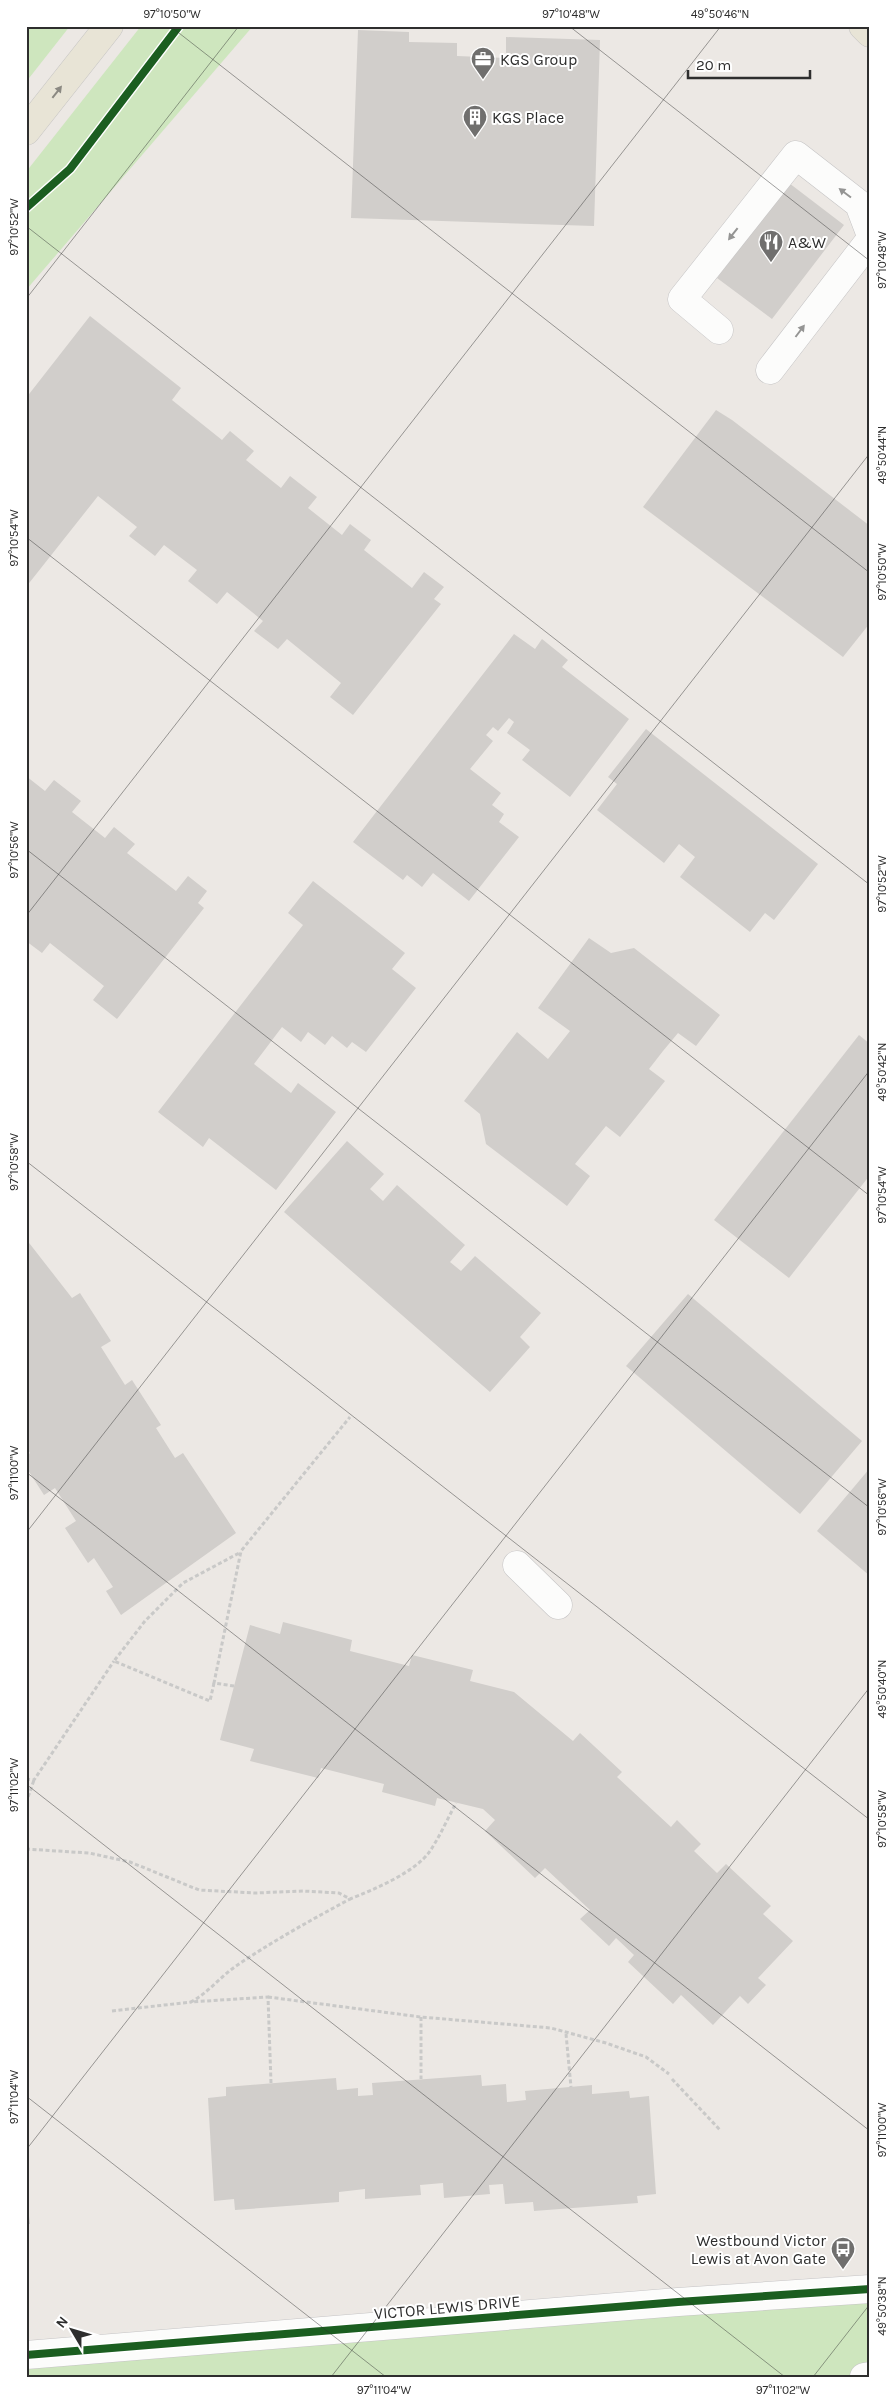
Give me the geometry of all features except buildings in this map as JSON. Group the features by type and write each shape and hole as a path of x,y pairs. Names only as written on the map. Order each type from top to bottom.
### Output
{"main road":[{"path":"26,131 109,26"},
{"path":"863,26 870,33"}],"street":[{"path":"719,330 682,299 796,155 860,204 870,232"},
{"path":"770,370 870,240"},
{"path":"517,1565 558,1605"},
{"name":"VICTOR LEWIS DRIVE","path":"26,2355 668,2302 870,2289"},
{"path":"864,2377 870,2376"}],"path":[{"path":"26,1803 34,1780 114,1660 145,1622 183,1583 241,1552 350,1417"},
{"path":"114,1660 210,1701 241,1552"},
{"path":"214,1682 234,1686"},
{"path":"26,1779 34,1780"},
{"path":"190,2002 204,1995 222,1976 261,1949 350,1898 366,1892 416,1865 430,1852 456,1802"},
{"path":"26,1849 89,1853 130,1862 199,1890 255,1893 303,1891 339,1893 350,1898"},
{"path":"268,1997 271,2083"},
{"path":"112,2011 190,2002 268,1997 421,2017 551,2028 566,2034 606,2043 646,2056 669,2074"},
{"path":"421,2017 421,2079"},
{"path":"566,2034 571,2087"},
{"path":"672,2079 720,2130"}],"green space":[{"path":"26,26 70,26 26,82"},
{"path":"141,26 253,26 26,290 26,172"},
{"path":"870,2289 870,2376 26,2377 26,2355"}],"cycle path":[{"path":"26,208 70,169 179,26"},
{"path":"26,2355 678,2302 870,2289"}],"place":[{"name":"KGS Group","path":"483,80"},
{"name":"KGS Place","path":"475,138"},
{"name":"A&W","path":"771,263"},
{"name":"Westbound Victor Lewis at Avon Gate","path":"843,2270"}]}
